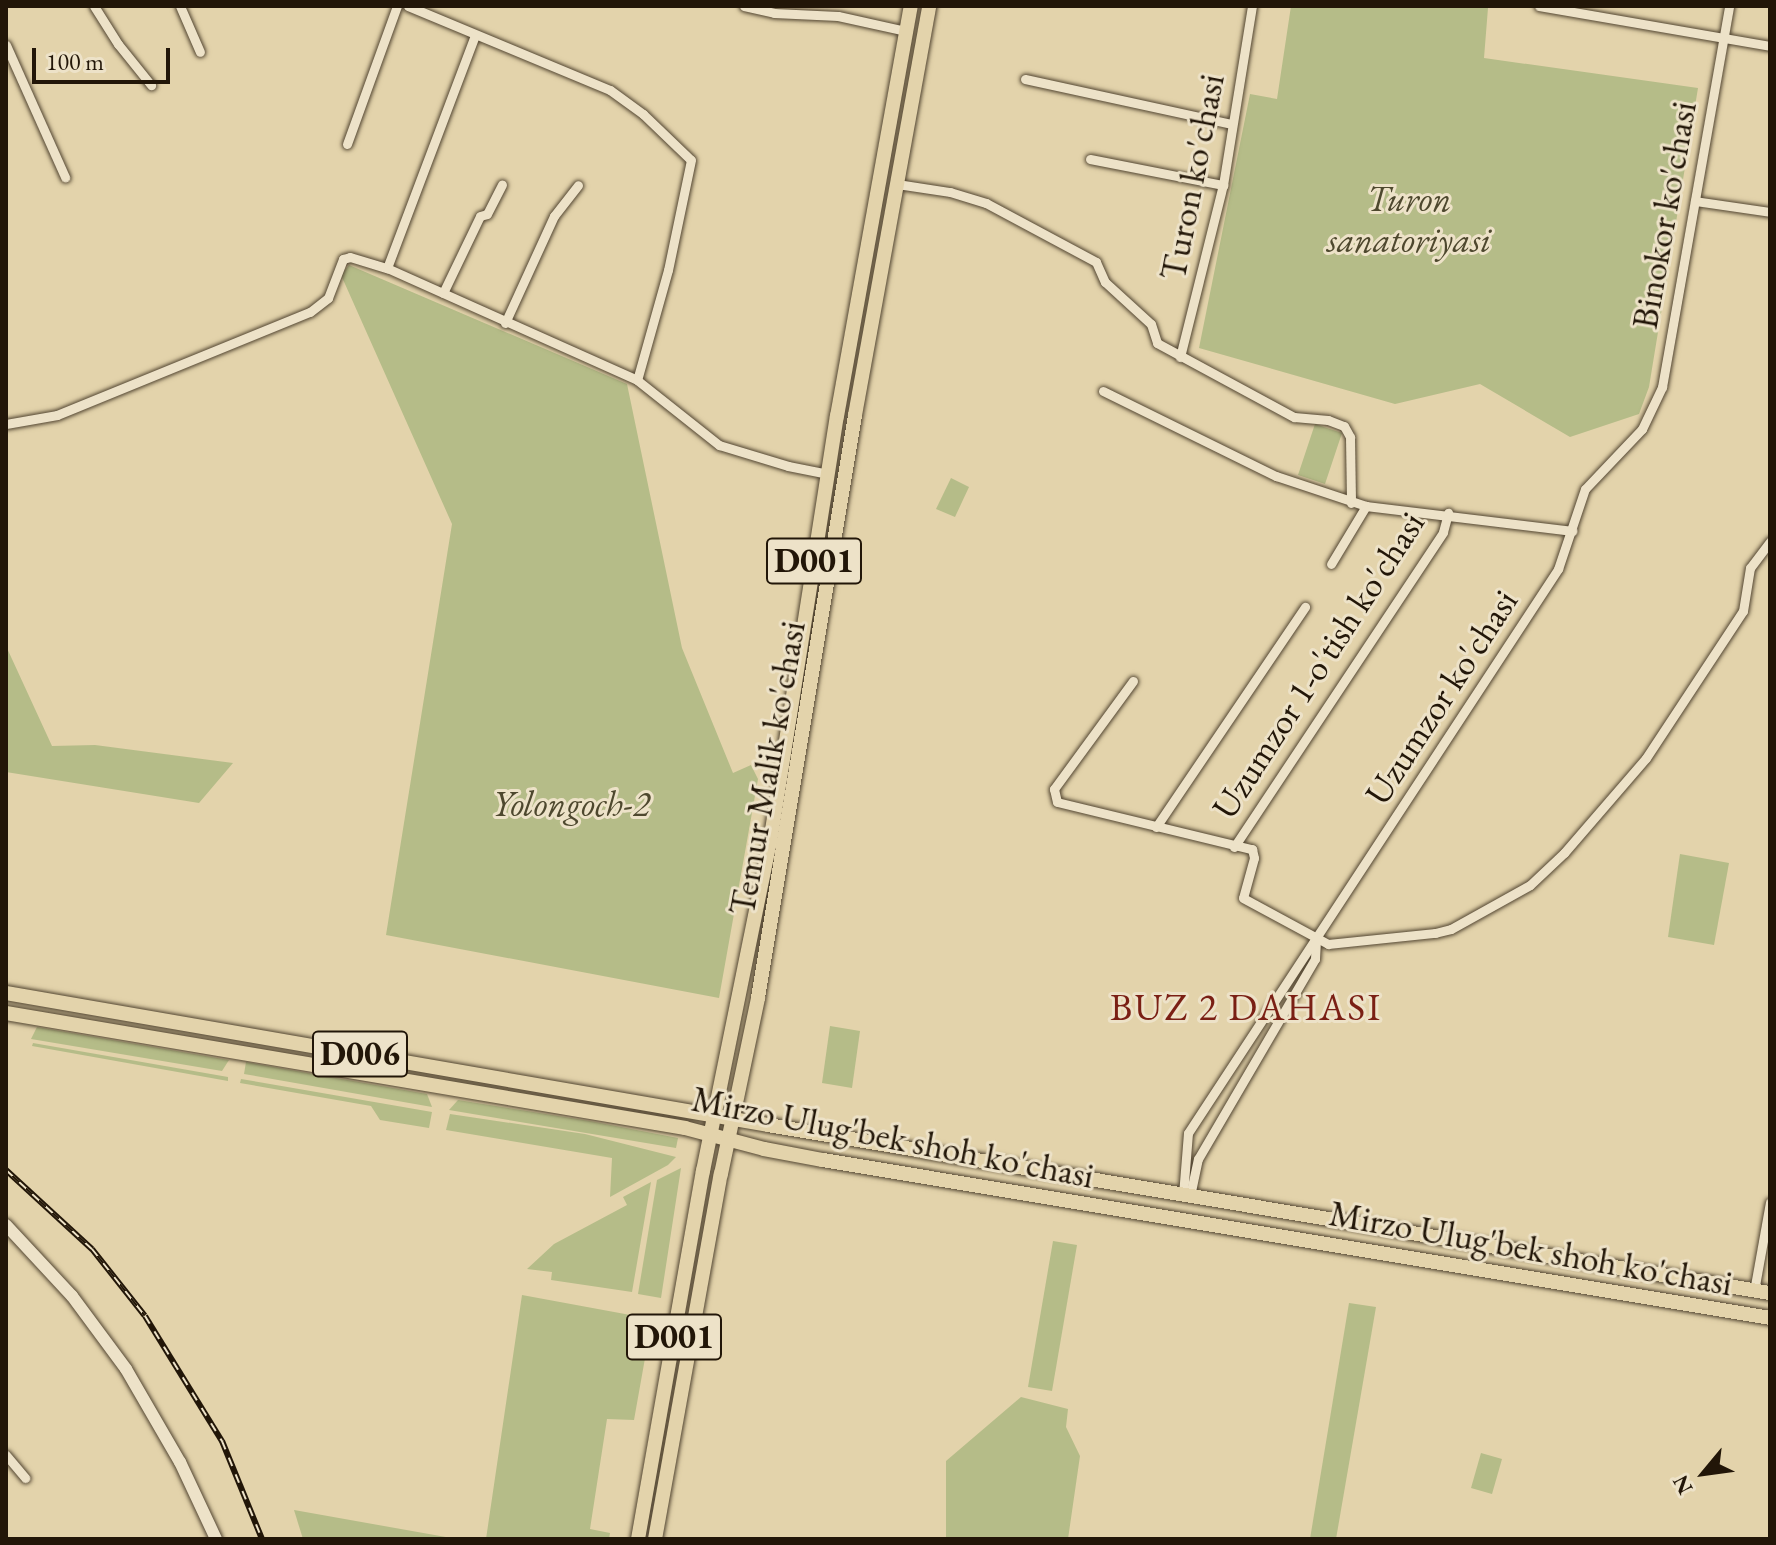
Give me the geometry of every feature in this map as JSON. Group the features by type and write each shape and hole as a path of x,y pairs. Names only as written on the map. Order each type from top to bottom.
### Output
{"main road":[{"name":"Temur Malik ko'chasi","path":"638,1539 710,1135 770,843 828,474 911,6"},
{"name":"Temur Malik ko'chasi","path":"655,1539 728,1140 758,998 929,6"},
{"name":"Mirzo Ulug'bek shoh ko'chasi","path":"6,993 714,1116 1770,1293"},
{"name":"Mirzo Ulug'bek shoh ko'chasi","path":"6,1013 538,1103 710,1135 764,1149 1770,1318"},
{"path":"538,1103 541,1085"},
{"path":"967,1183 971,1159"},
{"path":"1063,1200 1068,1176"},
{"path":"1306,1240 1310,1216"},
{"path":"6,1228 72,1296 126,1369 180,1462 214,1539"}],"street":[{"path":"92,6 151,85"},
{"path":"180,6 200,52"},
{"path":"347,144 397,6"},
{"path":"408,6 610,90 643,114 691,160 668,270 637,380"},
{"path":"744,6 774,13 838,16 906,31"},
{"name":"Turon ko'chasi","path":"1180,357 1223,185 1252,6"},
{"path":"1539,6 1770,46"},
{"name":"Binokor ko'chasi","path":"1642,429 1662,387 1729,6"},
{"path":"387,268 475,35"},
{"path":"6,45 65,177"},
{"path":"1025,79 1232,124"},
{"path":"1090,159 1223,185"},
{"path":"897,184 950,192 986,203 1096,262 1105,282 1151,324 1157,343 1294,417 1328,420 1344,426 1350,437 1351,503"},
{"path":"443,293 480,216 487,214 502,185"},
{"path":"505,323 554,216 578,185"},
{"path":"1695,201 1770,212"},
{"path":"6,424 57,415 310,312 328,298 346,258 387,268 637,380 719,445 788,466 828,474"},
{"path":"1103,391 1276,476 1351,503 1572,531"},
{"name":"Uzumzor ko'chasi","path":"1187,1196 1188,1133 1558,569 1580,502 1593,478 1642,429"},
{"path":"1331,564 1366,506"},
{"name":"Uzumzor 1-o'tish ko'chasi","path":"1234,847 1443,532 1448,513"},
{"path":"1133,681 1053,794 1061,804 1252,849 1254,853 1243,898 1328,944 1435,933 1451,929 1530,885 1564,853 1646,758 1743,611 1750,568 1770,541"},
{"path":"1156,827 1305,607"},
{"name":"Uzumzor ko'chasi","path":"1187,1196 1198,1159 1315,959 1316,938"},
{"path":"1754,1291 1770,1202"},
{"path":"6,1455 25,1478"}],"green space":[{"name":"Turon sanatoriyasi","path":"1291,6 1488,8 1484,58 1698,88 1649,387 1639,414 1570,437 1480,384 1395,404 1199,348 1250,94 1277,99"},
{"name":"Yolongoch-2","path":"349,265 627,384 682,648 733,773 751,765 758,779 719,998 386,935 452,524 341,275"},
{"path":"1315,424 1342,433 1325,484 1298,475"},
{"path":"951,478 969,487 955,517 936,509"},
{"path":"6,646 52,746 95,745 233,763 199,803 6,772"},
{"path":"1680,854 1729,863 1714,945 1668,937"},
{"path":"830,1026 860,1031 852,1088 822,1083"},
{"path":"37,1027 229,1060 222,1071 31,1039"},
{"path":"33,1043 228,1077 228,1081 32,1046"},
{"path":"246,1062 427,1094 432,1107 244,1074"},
{"path":"241,1079 432,1112 429,1128 380,1120 371,1106 240,1083"},
{"path":"458,1100 678,1138 676,1148 449,1110"},
{"path":"450,1114 585,1134 676,1157 668,1165 610,1197 612,1158 446,1130"},
{"path":"681,1168 661,1298 638,1294 657,1180"},
{"path":"651,1182 632,1292 551,1280 552,1272 527,1269 554,1244 627,1205 623,1197"},
{"path":"1053,1241 1077,1245 1052,1391 1028,1387"},
{"path":"522,1295 652,1319 634,1420 607,1419 590,1529 610,1533 609,1539 486,1539"},
{"path":"1349,1303 1376,1307 1336,1539 1310,1539"},
{"path":"1021,1397 1068,1409 1066,1427 1080,1456 1068,1539 946,1539 946,1461"},
{"path":"1481,1453 1502,1459 1492,1494 1471,1488"},
{"path":"294,1510 457,1539 303,1539"}],"railway":[{"path":"6,1170 92,1249 145,1316 222,1441 262,1539"}],"district":[{"name":"BUZ 2 DAHASI","path":"1246,1007"}]}
